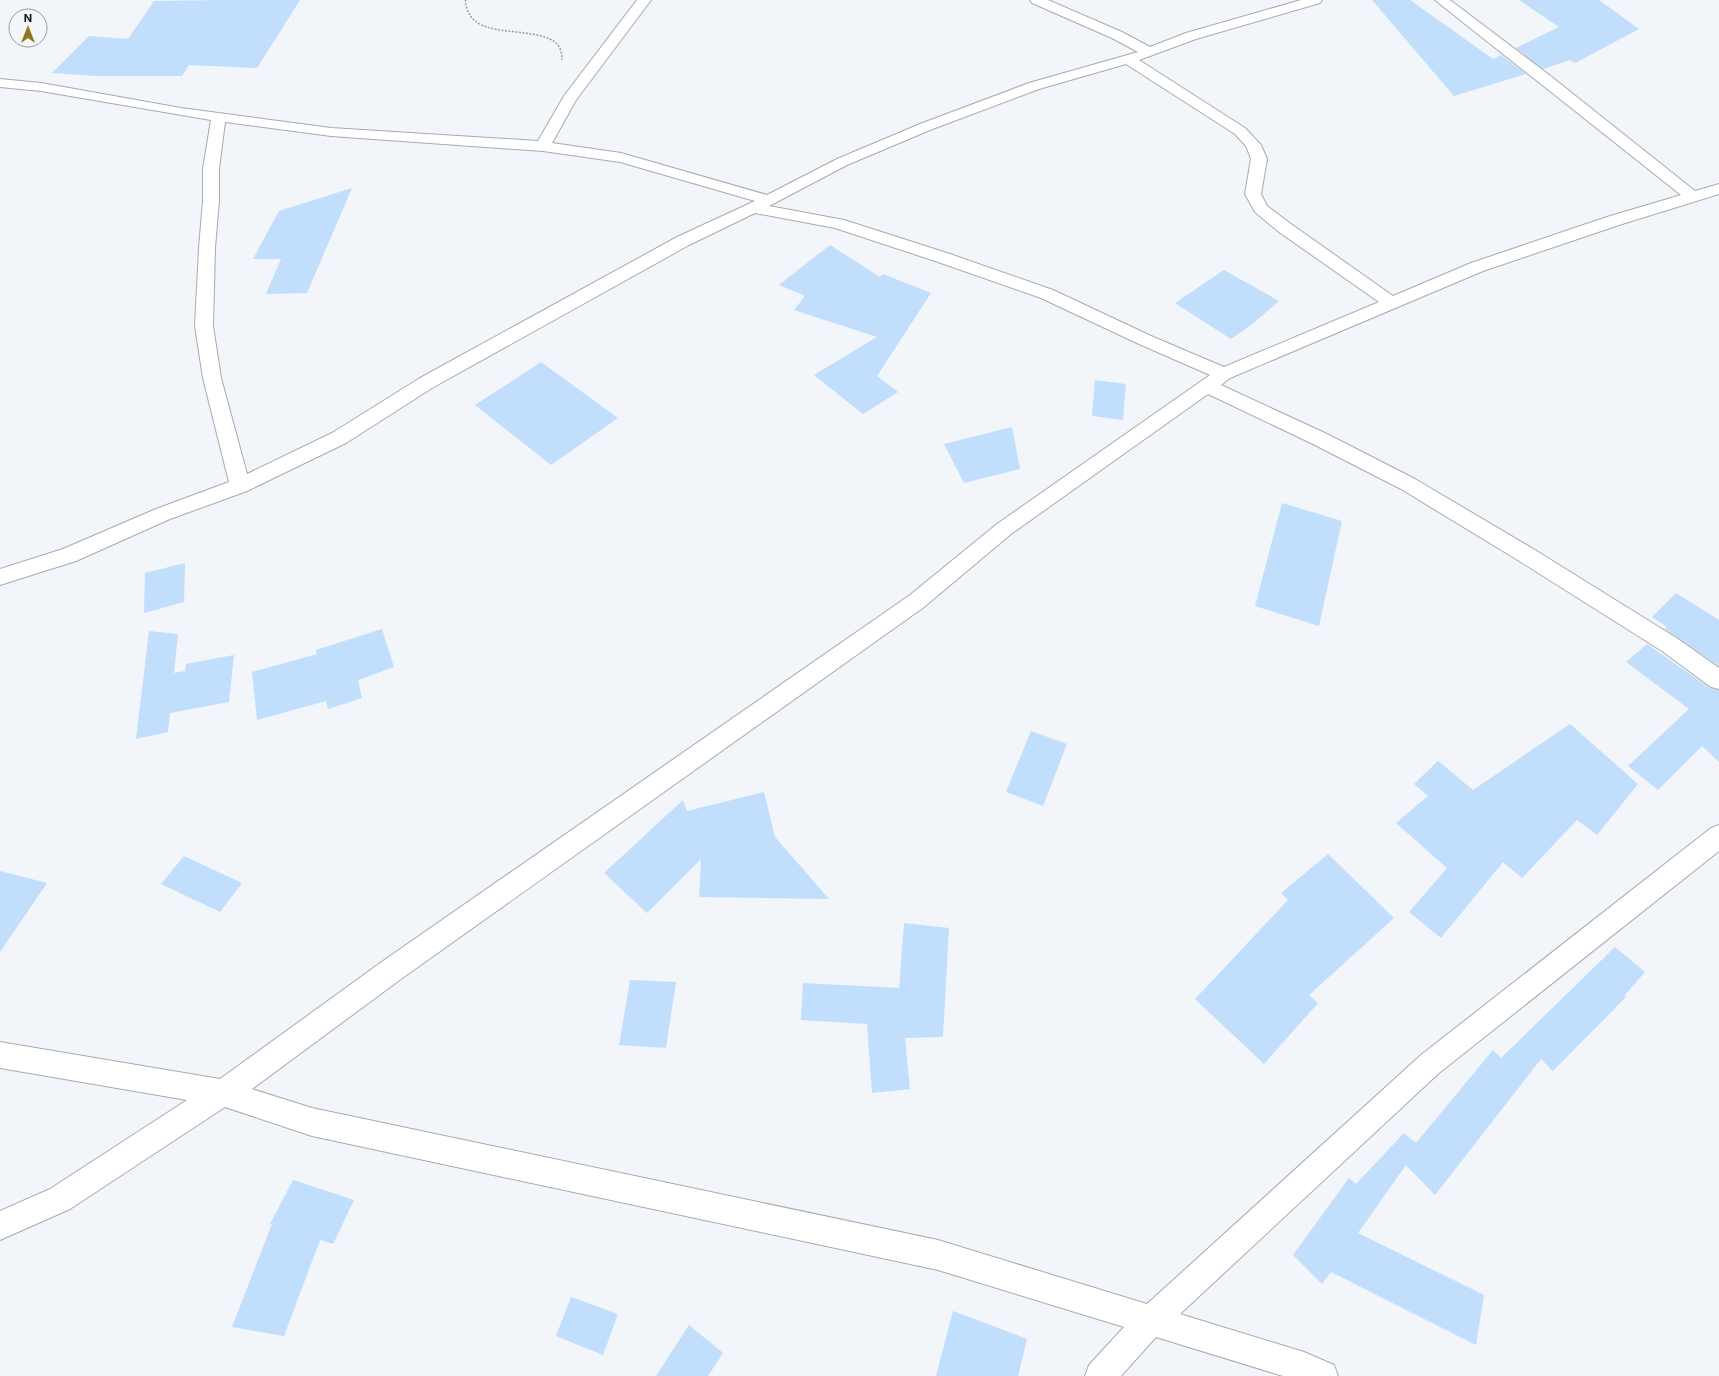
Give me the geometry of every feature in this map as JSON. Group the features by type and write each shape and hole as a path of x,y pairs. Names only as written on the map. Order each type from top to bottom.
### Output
{"street":[{"path":"543,146 569,99 644,0"},
{"path":"1037,0 1110,32 1149,52"},
{"path":"0,577 69,555 163,514 240,486 339,438 426,383 683,241 754,208 842,162 925,127 1034,86 1128,59 1191,36 1315,0"},
{"path":"1442,0 1543,77 1693,197"},
{"path":"1128,59 1240,131 1253,144 1259,159 1253,194 1261,208 1285,228 1392,303"},
{"path":"0,83 41,87 181,112 330,132 543,146 621,158 769,200"},
{"path":"219,116 211,169 212,200 207,248 204,326 212,378 240,486"},
{"path":"0,1226 60,1199 223,1093 398,966 911,605 1004,529 1224,374 1477,267 1613,221 1719,189"},
{"path":"754,208 838,224 944,258 1047,294 1138,337 1224,374"},
{"path":"1206,386 1320,439 1408,484 1528,556 1670,645 1719,680"},
{"path":"1100,1376 1151,1320 1430,1064 1719,836"},
{"path":"0,1055 223,1093 312,1122 938,1255 1304,1367 1323,1376"}],"path":[{"path":"466,0 465,2 470,15 479,23 499,30 548,39 558,44 562,54 562,76 569,99"}],"building":[{"path":"300,0 257,68 189,65 182,76 97,76 52,73 89,36 128,39 154,1"},
{"path":"1372,0 1410,0 1493,59 1501,55 1526,74 1454,96"},
{"path":"1519,0 1599,0 1639,29 1575,63 1570,60 1543,69 1516,48 1559,27"},
{"path":"352,188 307,293 266,294 281,259 253,259 279,211"},
{"path":"830,245 880,277 883,274 931,293 877,376 898,392 863,414 814,375 877,337 794,310 805,296 779,285"},
{"path":"1224,270 1279,301 1251,325 1231,339 1175,303"},
{"path":"541,362 618,418 551,465 475,405"},
{"path":"1095,380 1126,384 1123,420 1092,416"},
{"path":"1012,427 1020,469 964,483 944,444"},
{"path":"1282,503 1342,521 1319,626 1255,606"},
{"path":"185,563 184,602 144,613 145,573"},
{"path":"1676,593 1719,620 1719,666 1665,629 1667,627 1652,617"},
{"path":"382,629 394,667 358,680 362,698 328,709 326,701 257,720 252,672 317,654 316,650"},
{"path":"149,631 178,634 174,673 185,671 186,664 234,655 229,702 170,713 168,732 136,739"},
{"path":"1647,644 1710,688 1719,690 1719,762 1702,746 1658,790 1628,766 1689,709 1626,662"},
{"path":"1570,724 1638,784 1597,835 1577,820 1522,878 1503,862 1441,938 1409,912 1447,868 1396,823 1428,796 1414,784 1438,761 1473,790"},
{"path":"1031,731 1067,744 1043,806 1006,792"},
{"path":"764,792 775,837 829,899 699,897 701,859 647,913 604,873 683,800 687,811"},
{"path":"1328,854 1394,918 1309,995 1318,1003 1264,1064 1195,999 1288,900 1281,893"},
{"path":"184,856 242,883 220,912 161,884"},
{"path":"0,871 47,883 0,952"},
{"path":"904,923 949,928 943,1037 905,1038 910,1089 872,1093 867,1024 801,1020 803,983 899,988"},
{"path":"1615,947 1645,972 1624,996 1626,997 1553,1071 1541,1059 1435,1195 1406,1165 1358,1233 1484,1295 1476,1345 1331,1272 1322,1284 1293,1255 1349,1178 1356,1184 1404,1133 1416,1143 1493,1050 1501,1058"},
{"path":"630,980 676,982 666,1048 619,1045"},
{"path":"293,1180 354,1200 333,1244 320,1240 284,1336 232,1327 272,1224 270,1224"},
{"path":"571,1297 618,1314 603,1355 556,1336"},
{"path":"953,1311 1027,1339 1018,1376 936,1376"},
{"path":"689,1325 723,1353 708,1376 656,1376"}]}
